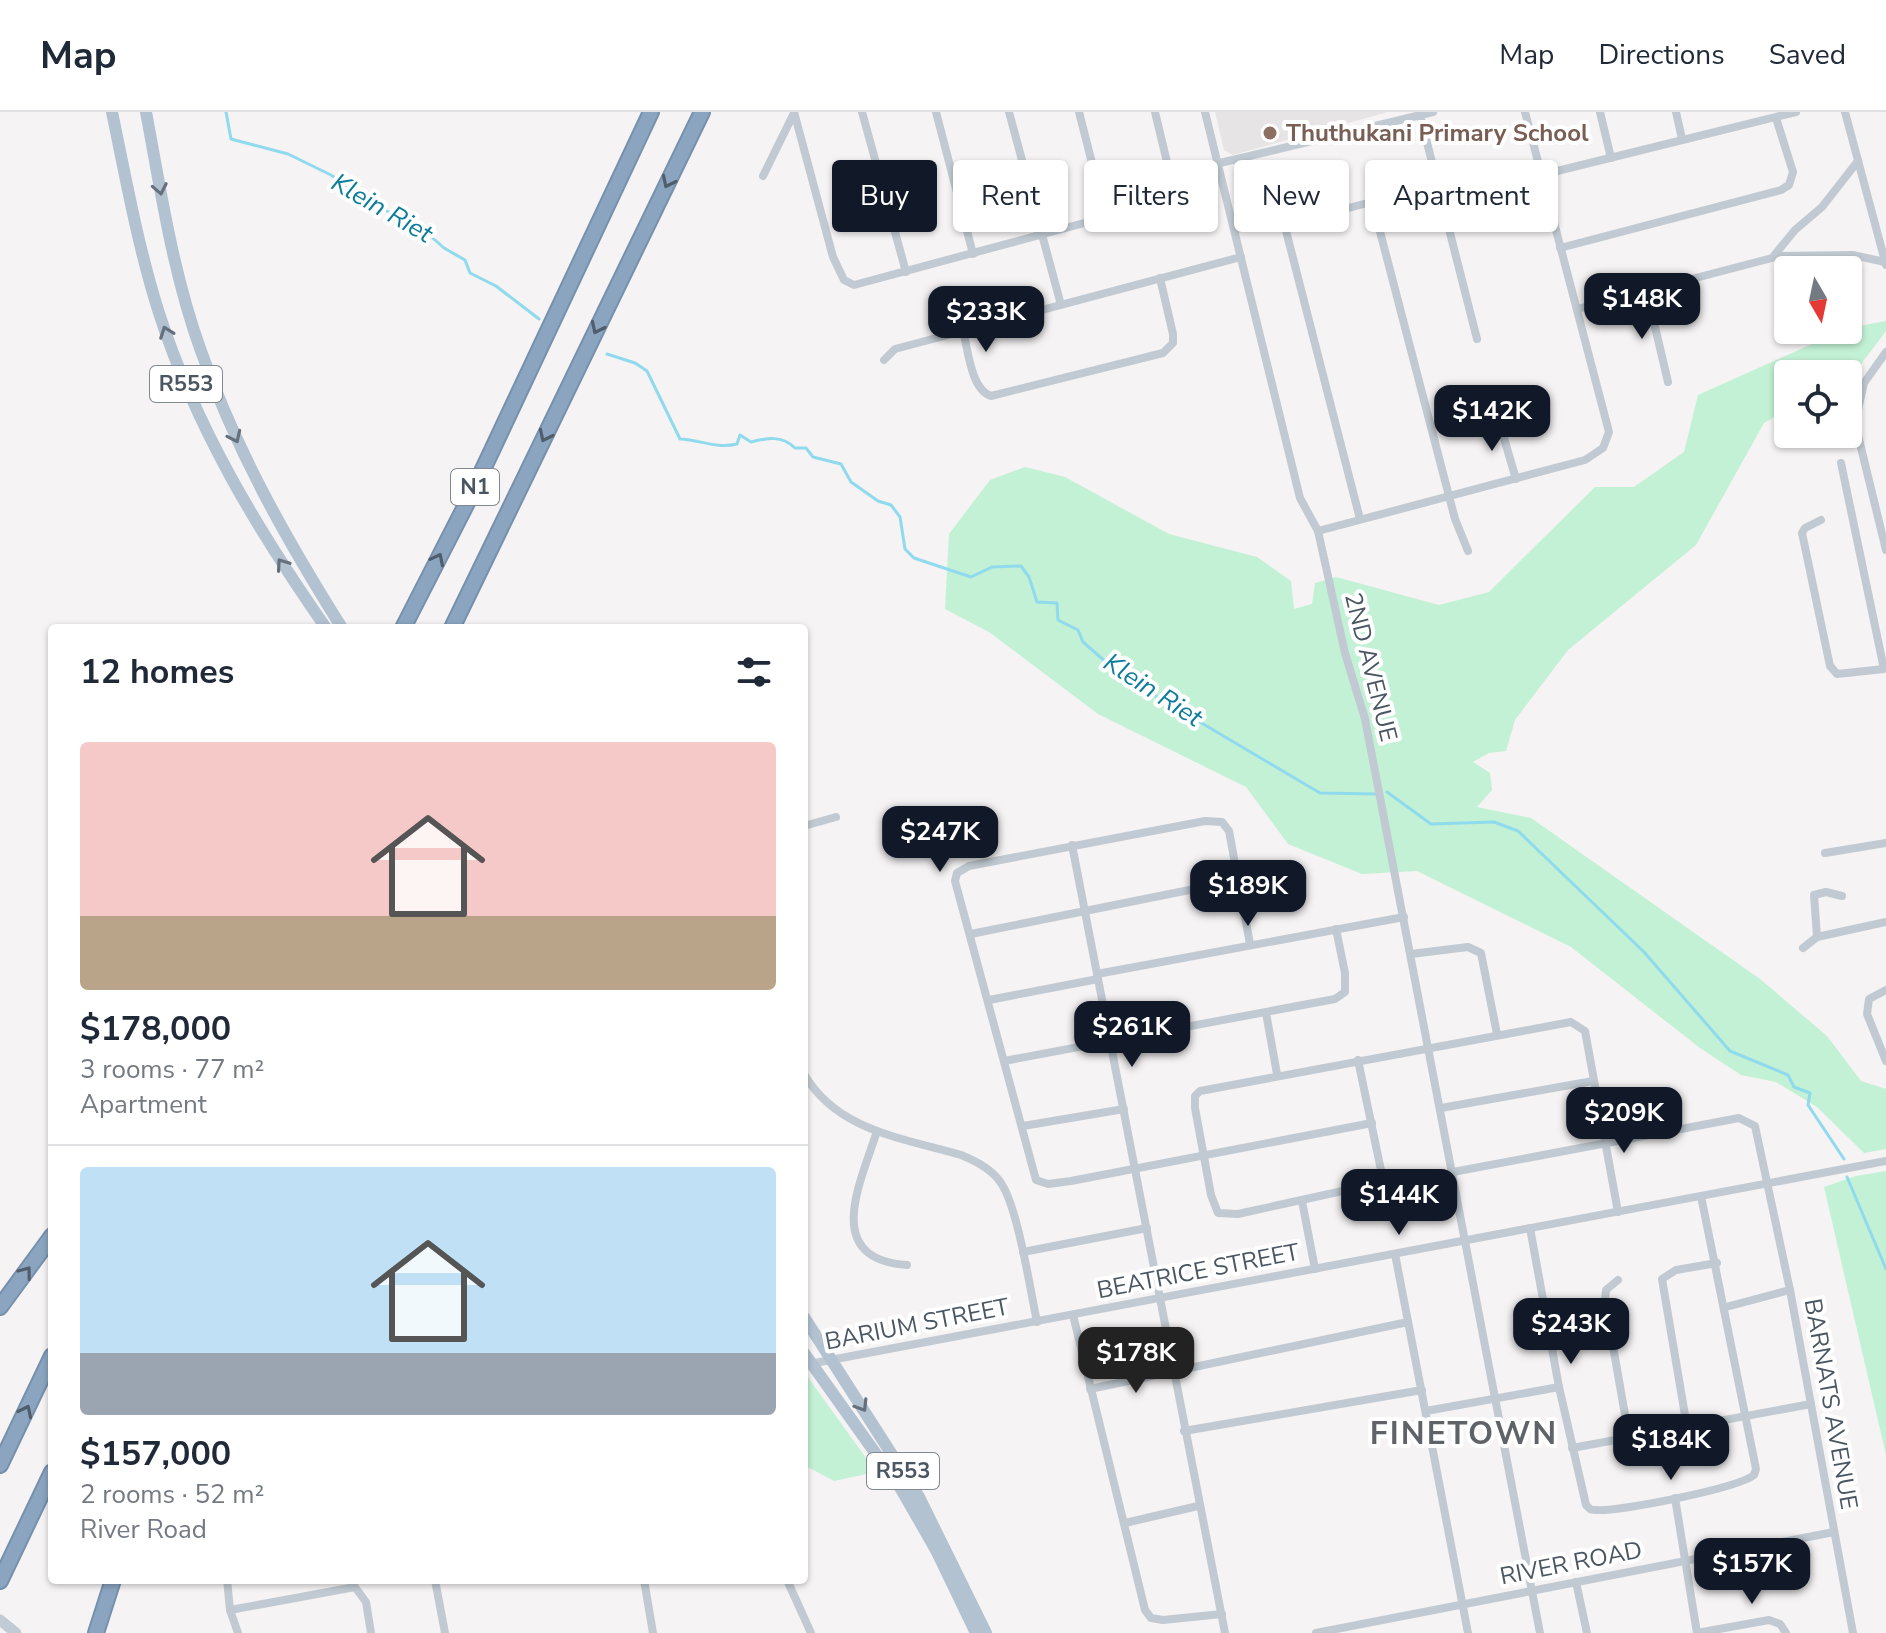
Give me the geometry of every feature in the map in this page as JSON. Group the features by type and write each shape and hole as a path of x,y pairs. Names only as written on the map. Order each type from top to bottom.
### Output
{"highway":[{"name":"N1","path":"405,624 470,497 651,112"},
{"name":"N1","path":"454,624 702,112"},
{"path":"0,1307 48,1241"},
{"path":"0,1465 48,1364"},
{"path":"0,1581 48,1480"},
{"path":"98,1629 112,1584"}],"main road":[{"name":"R553","path":"112,112 137,233 159,313 181,372 234,488 269,547 323,624"},
{"name":"R553","path":"146,112 168,229 200,348 254,476 285,538 339,624"},
{"name":"R553","path":"808,1323 919,1497 986,1633"},
{"name":"R553","path":"808,1364 901,1489 936,1550 976,1633"}],"street":[{"path":"794,112 839,273 854,285 1084,224"},
{"path":"763,176 794,112"},
{"path":"862,112 906,272"},
{"path":"936,112 973,254"},
{"path":"1009,112 1061,305"},
{"path":"1079,112 1091,160"},
{"path":"1155,112 1165,160"},
{"name":"2ND AVENUE","path":"1205,112 1234,225"},
{"path":"1220,163 1433,112"},
{"path":"1525,112 1537,160"},
{"path":"1600,112 1611,158"},
{"path":"1676,112 1682,139"},
{"path":"1558,171 1796,112"},
{"path":"1845,112 1886,263 1862,257"},
{"path":"1420,115 1432,160"},
{"path":"1560,248 1781,190 1789,185 1793,172 1782,115"},
{"path":"1776,256 1786,240 1822,207 1858,161"},
{"name":"2ND AVENUE","path":"1236,232 1300,498 1318,531 1343,645 1365,719 1540,1633"},
{"path":"1286,232 1360,519"},
{"path":"1380,232 1450,495 1468,551"},
{"path":"1451,232 1477,339"},
{"path":"1318,531 1516,479 1596,454 1607,443 1609,432 1556,232"},
{"path":"1776,256 1857,256"},
{"path":"884,360 895,349 1241,257"},
{"path":"1577,309 1647,293 1774,257"},
{"path":"963,331 978,385 984,394 997,395 1169,350 1173,334 1160,278"},
{"path":"1647,293 1668,382"},
{"path":"1886,352 1864,383 1855,423 1886,550"},
{"path":"1498,418 1516,479"},
{"path":"1821,520 1805,528 1802,533 1830,666 1837,674 1885,672 1841,463"},
{"path":"808,825 836,817"},
{"path":"1250,944 1229,831 1222,822 1072,845 960,870 955,881 1034,1176 1040,1183 1071,1181 1372,1123"},
{"path":"1825,853 1886,843"},
{"path":"1072,845 1225,1633"},
{"path":"971,934 1239,880"},
{"path":"1817,937 1814,895 1826,892 1842,896"},
{"path":"989,1000 1250,944 1404,917"},
{"path":"1803,948 1817,937 1886,922"},
{"path":"1004,1061 1328,1001 1345,992 1345,973 1336,929"},
{"path":"1411,954 1468,947 1481,953 1497,1034"},
{"path":"1886,990 1869,999 1867,1014 1886,1061"},
{"path":"1266,1013 1277,1074"},
{"path":"1358,1060 1382,1175 1379,1183 1222,1215 1214,1207 1203,1154 1195,1108 1197,1093 1277,1074 1571,1022 1581,1026 1618,1212"},
{"path":"808,1080 826,1105 877,1131 961,1155 989,1171 1002,1184 1023,1252 1037,1322"},
{"path":"1441,1108 1593,1081"},
{"path":"1023,1126 1124,1109"},
{"name":"BARNATS AVENUE","path":"1605,1142 1744,1119 1755,1126 1790,1290 1853,1633"},
{"path":"877,1131 852,1207 852,1227 858,1240 874,1256 889,1263 907,1265"},
{"path":"1453,1172 1605,1142"},
{"name":"BEATRICE STREET","path":"1037,1322 1886,1161"},
{"path":"1530,1228 1583,1498 1589,1508 1604,1510 1675,1498 1734,1484 1754,1475 1747,1416 1701,1196"},
{"path":"1302,1201 1315,1269"},
{"path":"1023,1252 1147,1228"},
{"path":"1395,1254 1468,1633"},
{"path":"1687,1427 1662,1279 1676,1270 1717,1263"},
{"path":"1618,1280 1606,1290 1605,1300 1629,1438"},
{"path":"1726,1307 1790,1290"},
{"path":"1073,1315 1148,1615 1163,1620 1222,1614"},
{"name":"BARIUM STREET","path":"808,1361 834,1362 1037,1322"},
{"path":"1090,1389 1408,1322"},
{"path":"1426,1411 1559,1387"},
{"path":"1184,1431 1422,1390"},
{"path":"1572,1448 1811,1404"},
{"path":"1675,1498 1697,1633 1769,1620 1780,1624 1786,1633"},
{"path":"1125,1523 1198,1506"},
{"name":"RIVER ROAD","path":"1316,1633 1834,1532"},
{"path":"1576,1582 1587,1633"},
{"path":"227,1584 230,1610 238,1633"},
{"path":"436,1584 445,1633"},
{"path":"645,1584 653,1633"},
{"path":"789,1584 811,1633"},
{"path":"230,1610 355,1587 366,1602 371,1633"}],"shaded area":[{"name":"Thuthukani Primary School","path":"1215,112 1388,112 1233,155 1224,150"}],"green space":[{"path":"1886,321 1886,331 1862,363 1862,360 1776,360 1812,344 1862,344 1862,325"},
{"path":"1774,361 1774,417 1764,423 1696,545 1568,650 1515,720 1506,751 1489,753 1473,762 1490,773 1492,790 1477,807 1531,818 1760,979 1827,1036 1861,1081 1886,1089 1886,1149 1864,1153 1817,1107 1776,1082 1741,1075 1700,1048 1571,947 1417,871 1362,874 1288,844 1246,787 1098,714 989,632 945,609 949,534 990,480 1025,467 1065,477 1169,534 1257,557 1291,581 1294,609 1312,604 1315,583 1336,577 1439,605 1489,592 1595,487 1634,487 1684,452 1698,395"},
{"path":"1886,1171 1886,1455 1824,1187 1856,1176"},
{"path":"808,1377 876,1472 834,1481 808,1467"}],"waterway":[{"name":"Klein Riet","path":"226,112 231,139 288,154 331,175 380,208 418,225 444,248 465,260 470,273 496,286 539,319"},
{"name":"Klein Riet","path":"607,354 635,363 647,371 680,439 722,445 737,444 740,435 751,442 780,439 795,448 806,448 813,457 841,464 851,482 878,501 891,505 900,517 905,549 914,558 971,577 992,567 1021,566 1029,577 1037,602 1057,603 1058,620 1078,630 1083,642 1122,676 1320,793 1375,794"},
{"name":"Klein Riet","path":"1387,792 1431,824 1494,822 1518,831 1644,952 1730,1051 1788,1075 1794,1087 1810,1093 1808,1105 1844,1159"},
{"name":"Klein Riet","path":"1847,1177 1886,1269"}],"place":[{"name":"Thuthukani Primary School","path":"1270,133"}],"district":[{"name":"FINETOWN","path":"1464,1433"}]}
